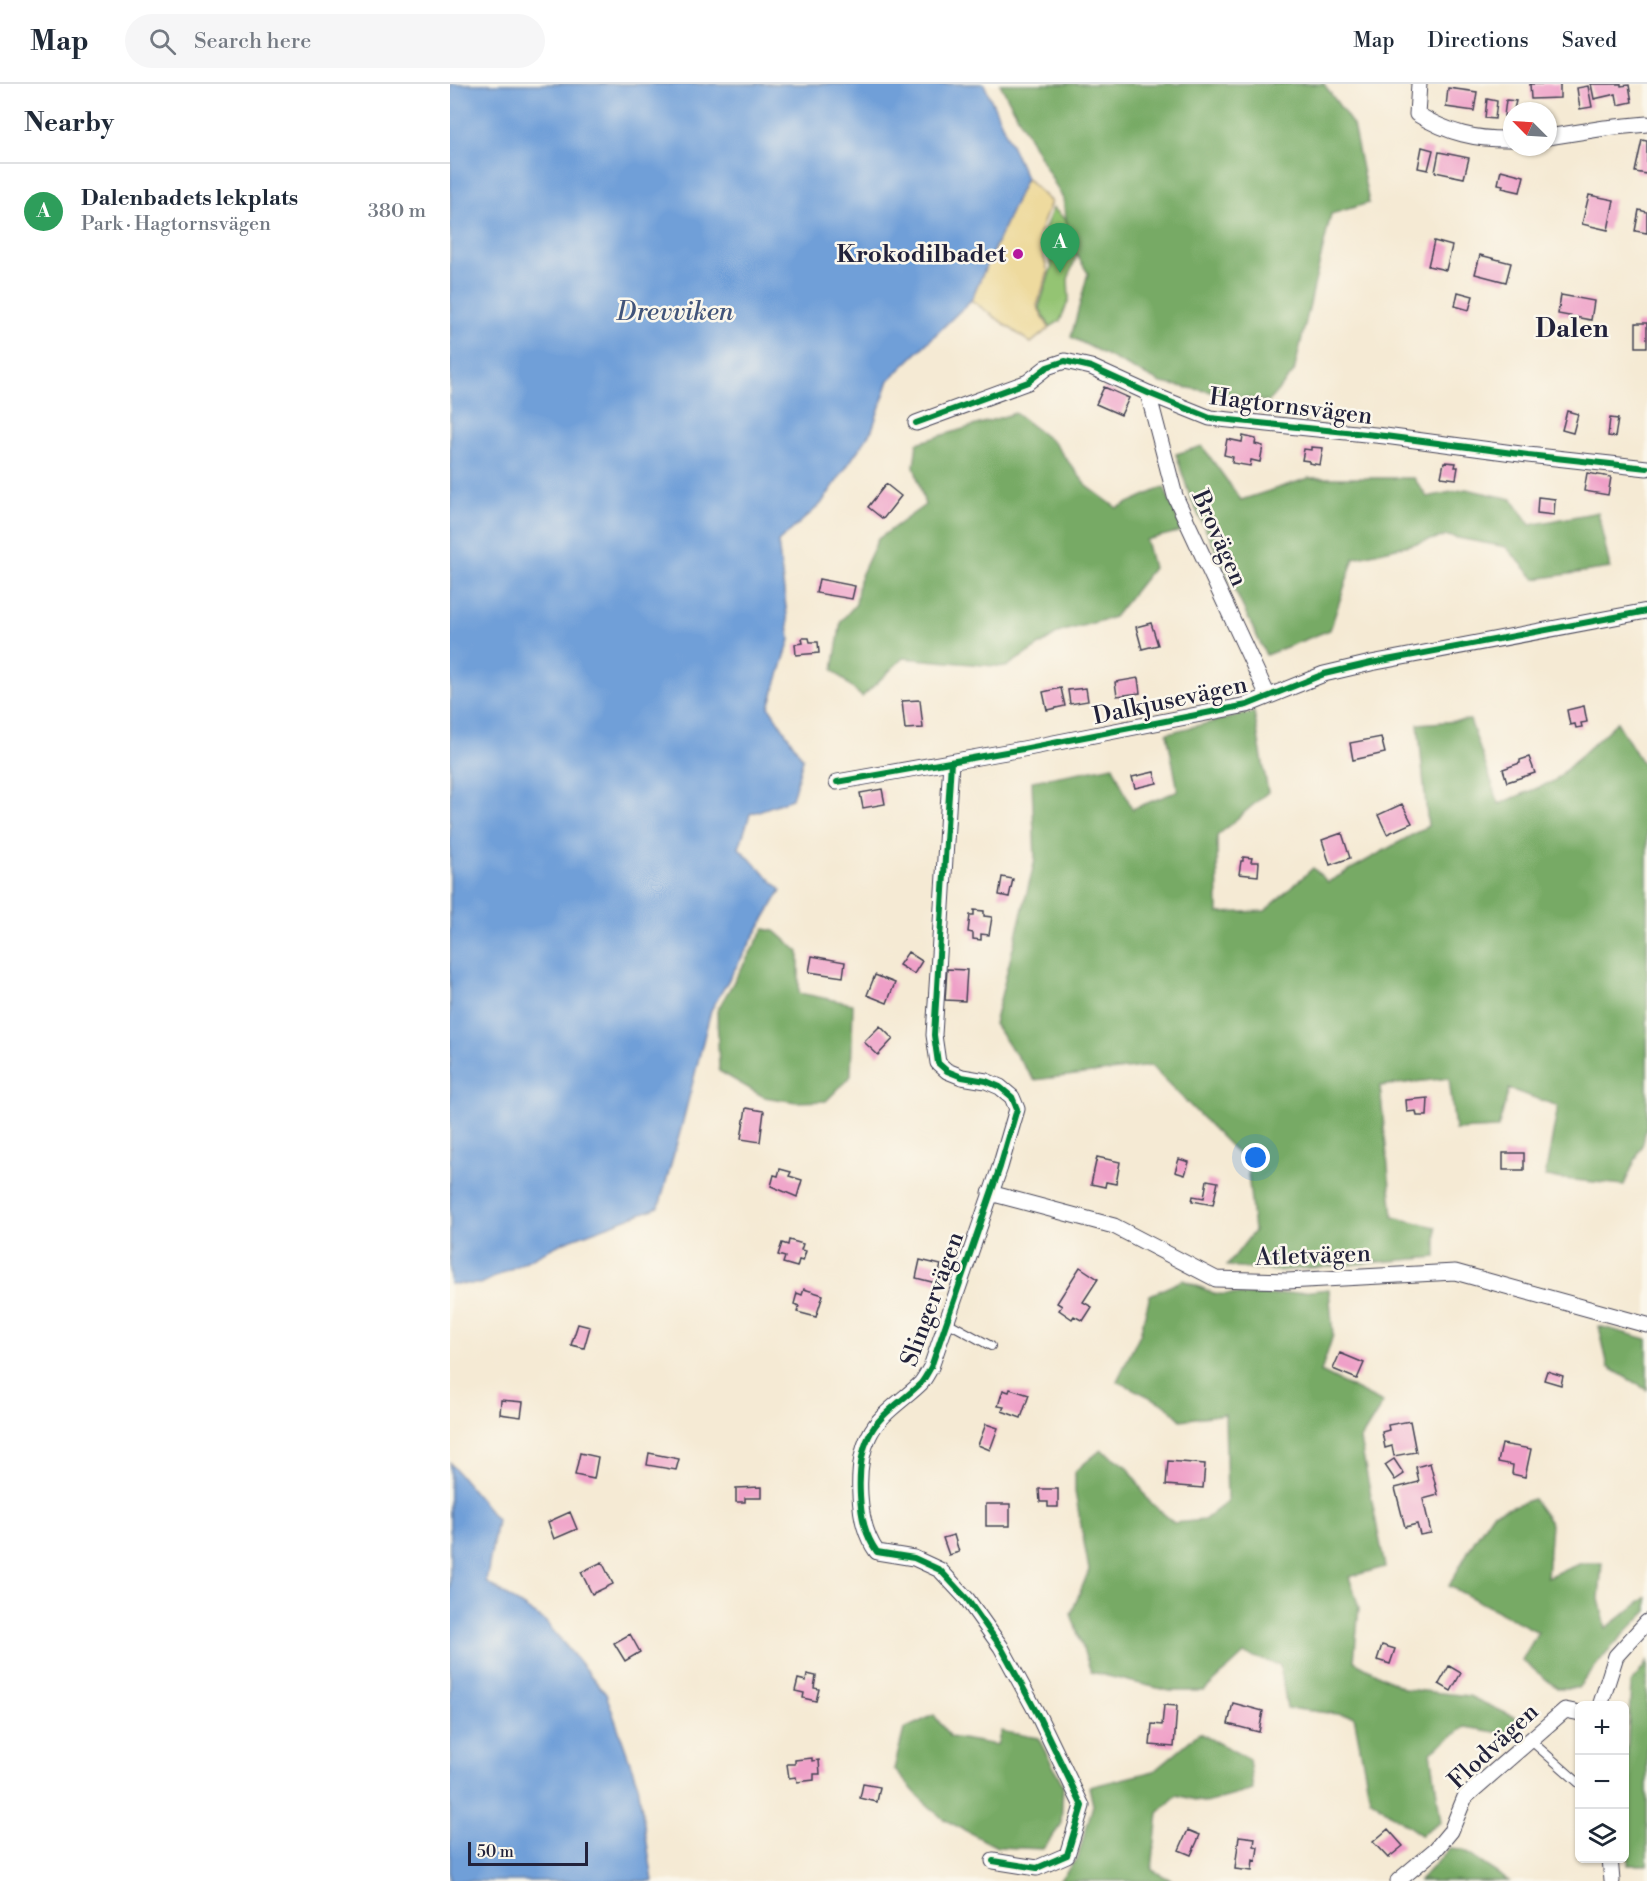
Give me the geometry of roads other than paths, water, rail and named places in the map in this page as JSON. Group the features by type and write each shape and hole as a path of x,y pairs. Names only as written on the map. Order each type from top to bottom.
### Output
{"street":[{"path":"1419,84 1417,114 1439,128 1457,134 1490,140 1503,139"},
{"path":"1557,136 1647,124"},
{"name":"Hagtornsvägen","path":"916,423 1028,382 1047,367 1065,362 1091,367 1210,418 1385,436 1647,468"},
{"name":"Brovägen","path":"1148,393 1175,496 1268,696"},
{"name":"Dalkjusevägen","path":"837,782 1247,705 1324,674 1647,611"},
{"name":"Slingervägen","path":"951,762 934,1035 938,1063 947,1071 962,1077 986,1081 1000,1087 1012,1097 1017,1109 931,1367 922,1382 884,1416 869,1435 862,1456 861,1507 863,1526 877,1552 914,1558 940,1570 967,1599 1001,1647 1039,1717 1082,1806 1067,1856 1037,1868 993,1861"},
{"name":"Atletvägen","path":"990,1193 1114,1226 1216,1279 1287,1281 1455,1272 1647,1325"},
{"path":"1602,1701 1616,1656 1647,1622"},
{"name":"Flodvägen","path":"1398,1881 1436,1849 1451,1831 1465,1797 1565,1710 1575,1712"},
{"path":"1610,1863 1612,1881"}],"lane":[{"path":"947,1322 991,1347"},
{"path":"1529,1739 1575,1780"}],"water":[{"name":"Drevviken","path":"450,84 984,84 1026,178 971,300 889,380 872,430 821,504 778,542 790,640 769,707 803,759 792,799 750,814 739,848 781,890 711,1010 659,1207 564,1242 481,1284 450,1284"},
{"path":"450,1463 497,1520 486,1582 545,1621 606,1694 638,1785 653,1881 450,1881"}],"place":[{"name":"Krokodilbadet","path":"1018,254"},
{"name":"Dalenbadets lekplats","path":"1060,273"}],"district":[{"name":"Dalen","path":"1572,328"}]}
